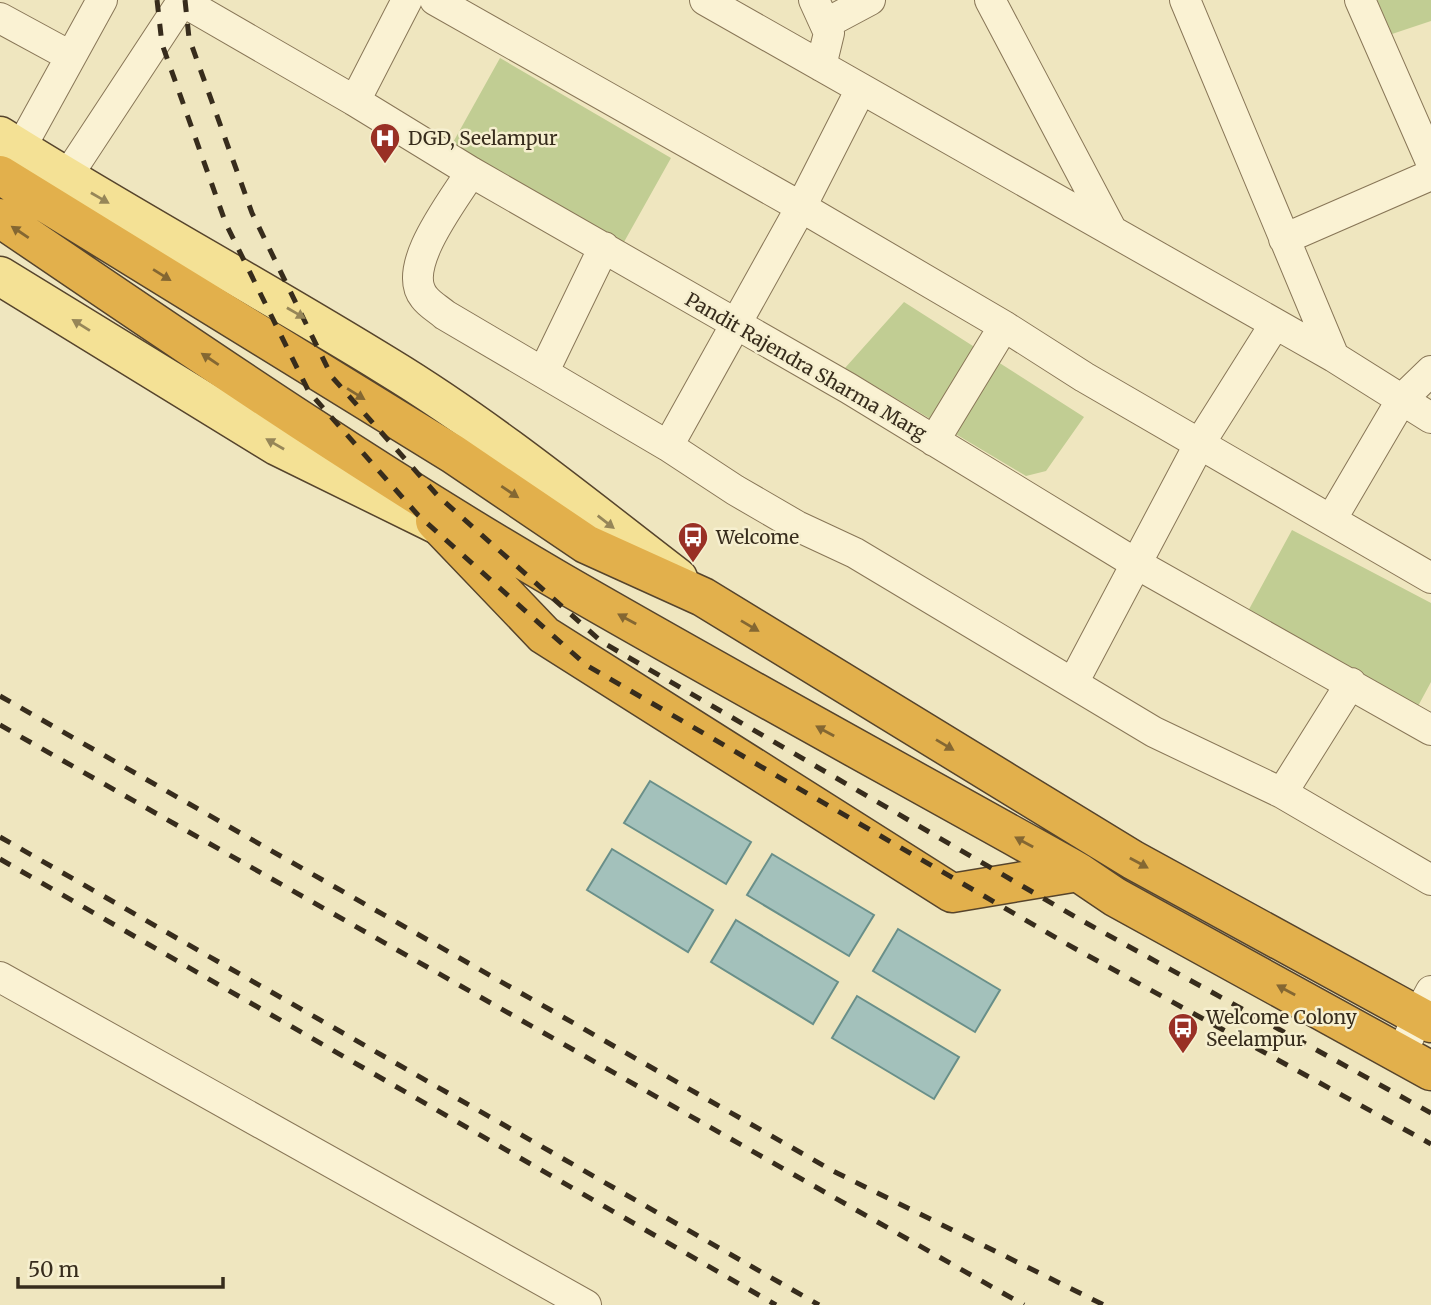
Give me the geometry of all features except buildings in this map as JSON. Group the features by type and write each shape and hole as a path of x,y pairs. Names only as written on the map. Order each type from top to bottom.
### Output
{"highway":[{"path":"7,153 586,544 703,597 1133,860 1427,1009"},
{"path":"0,218 266,397 321,450 399,482 557,580 1078,872 1115,897 1417,1062"},
{"path":"399,482 544,635 952,893 1078,872"}],"main road":[{"path":"7,153 65,178 389,367 514,452 703,597"},
{"path":"0,275 278,446 321,450 440,526 557,580"}],"street":[{"path":"7,153 70,56 102,0"},
{"path":"65,178 183,0"},
{"name":"Pandit Rajendra Sharma Marg","path":"183,0 471,172 848,388 1135,563 1351,682 1431,730"},
{"path":"355,101 407,0"},
{"path":"435,0 801,207 1084,377 1431,578"},
{"path":"705,0 1334,357 1431,418"},
{"path":"821,66 829,33 820,12 870,0"},
{"path":"990,0 1111,229"},
{"path":"1185,0 1334,357"},
{"path":"1360,0 1431,162"},
{"path":"0,18 70,56"},
{"path":"668,446 737,326 861,89"},
{"path":"471,172 421,254 416,277 423,296 445,314 544,371 746,496 797,526 866,559 1154,732 1282,793 1431,880"},
{"path":"1284,239 1431,175"},
{"path":"544,371 604,247"},
{"path":"1073,683 1200,443 1275,324"},
{"path":"934,441 1004,327"},
{"path":"1331,520 1402,400 1431,371"},
{"path":"1282,793 1351,682"},
{"path":"0,977 586,1305"},
{"path":"1417,1062 1427,1009"}],"green space":[{"path":"1377,0 1431,0 1431,21 1392,34"},
{"path":"500,58 671,158 624,242 612,239 451,146"},
{"path":"904,302 1084,417 1046,471 1026,476 845,368"},
{"path":"1292,530 1431,603 1431,682 1417,708 1247,613"}],"water":[{"path":"650,781 751,842 726,884 624,823"},
{"path":"612,849 713,910 688,952 587,890"},
{"path":"772,854 874,915 849,956 747,895"},
{"path":"736,920 838,982 813,1024 711,962"},
{"path":"898,929 1000,990 975,1032 873,971"},
{"path":"857,996 959,1057 934,1099 832,1038"}],"railway":[{"path":"157,0 162,44 226,224 309,392 418,515 586,665 1065,943 1431,1144"},
{"path":"185,0 189,38 252,213 332,377 438,496 602,642 1079,919 1431,1113"},
{"path":"0,696 833,1171 1104,1305"},
{"path":"0,725 1024,1305"},
{"path":"0,837 819,1305"},
{"path":"0,859 776,1305"}],"place":[{"name":"DGD, Seelampur","path":"385,165"},
{"name":"Welcome","path":"693,564"},
{"name":"Welcome Colony Seelampur","path":"1183,1055"}]}
